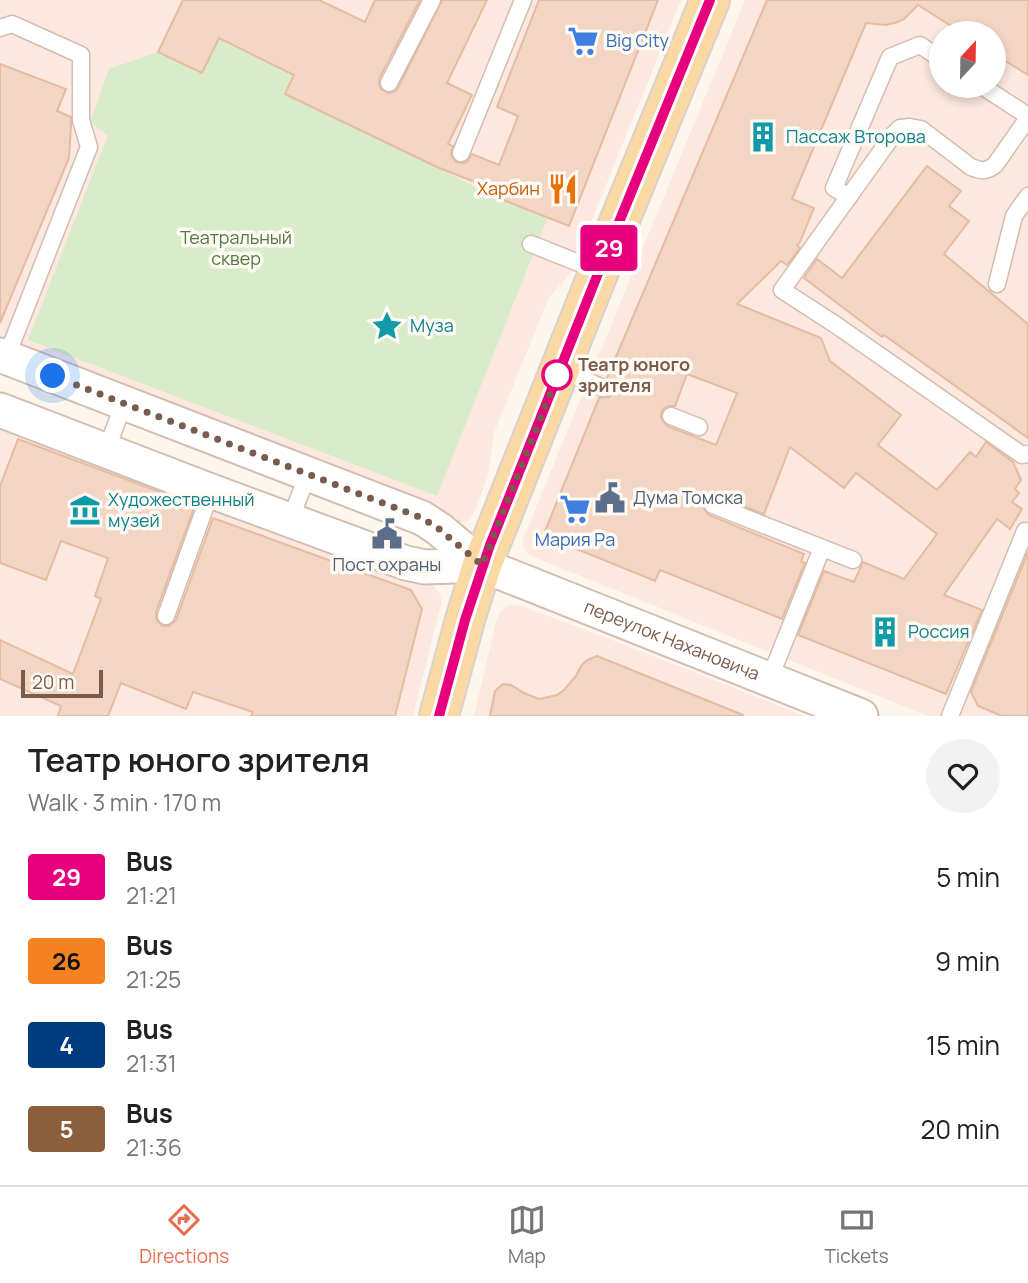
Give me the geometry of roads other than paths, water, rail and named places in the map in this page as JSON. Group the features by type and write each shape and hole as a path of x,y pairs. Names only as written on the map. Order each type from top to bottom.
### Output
{"main road":[{"path":"439,716 482,565 710,0"}],"street":[{"name":"переулок Нахановича","path":"3,357 422,518 482,565 861,716"},
{"name":"переулок Нахановича","path":"0,410 406,563 425,567 482,565"}],"lane":[{"path":"389,83 432,0"},
{"path":"461,153 523,0"},
{"path":"0,27 12,24 81,55 81,120 89,147 3,357"},
{"path":"849,197 834,188 890,57 920,45 929,51"},
{"path":"996,98 1026,125 995,165 988,170 971,167 921,129 901,128 893,135 782,290 1022,455 1028,454"},
{"path":"997,284 1014,216 1028,196"},
{"path":"531,244 599,271"},
{"path":"560,369 603,388"},
{"path":"106,451 124,403"},
{"path":"671,415 699,427"},
{"path":"290,520 307,474"},
{"path":"166,616 211,491"},
{"path":"713,505 853,560"},
{"path":"950,716 1025,531 1028,532"},
{"path":"769,680 822,548"}],"place":[{"name":"Big City","path":"583,41"},
{"name":"Пассаж Второва","path":"763,137"},
{"name":"Харбин","path":"563,189"},
{"name":"Муза","path":"387,326"},
{"name":"Театр юного зрителя","path":"557,375"},
{"name":"Дума Томска","path":"610,498"},
{"name":"Мария Ра","path":"575,509"},
{"name":"Художественный музей","path":"85,510"},
{"name":"Пост охраны","path":"387,534"},
{"name":"Россия","path":"885,632"}],"park label":[{"name":"Театральный сквер","path":"236,248"}]}
